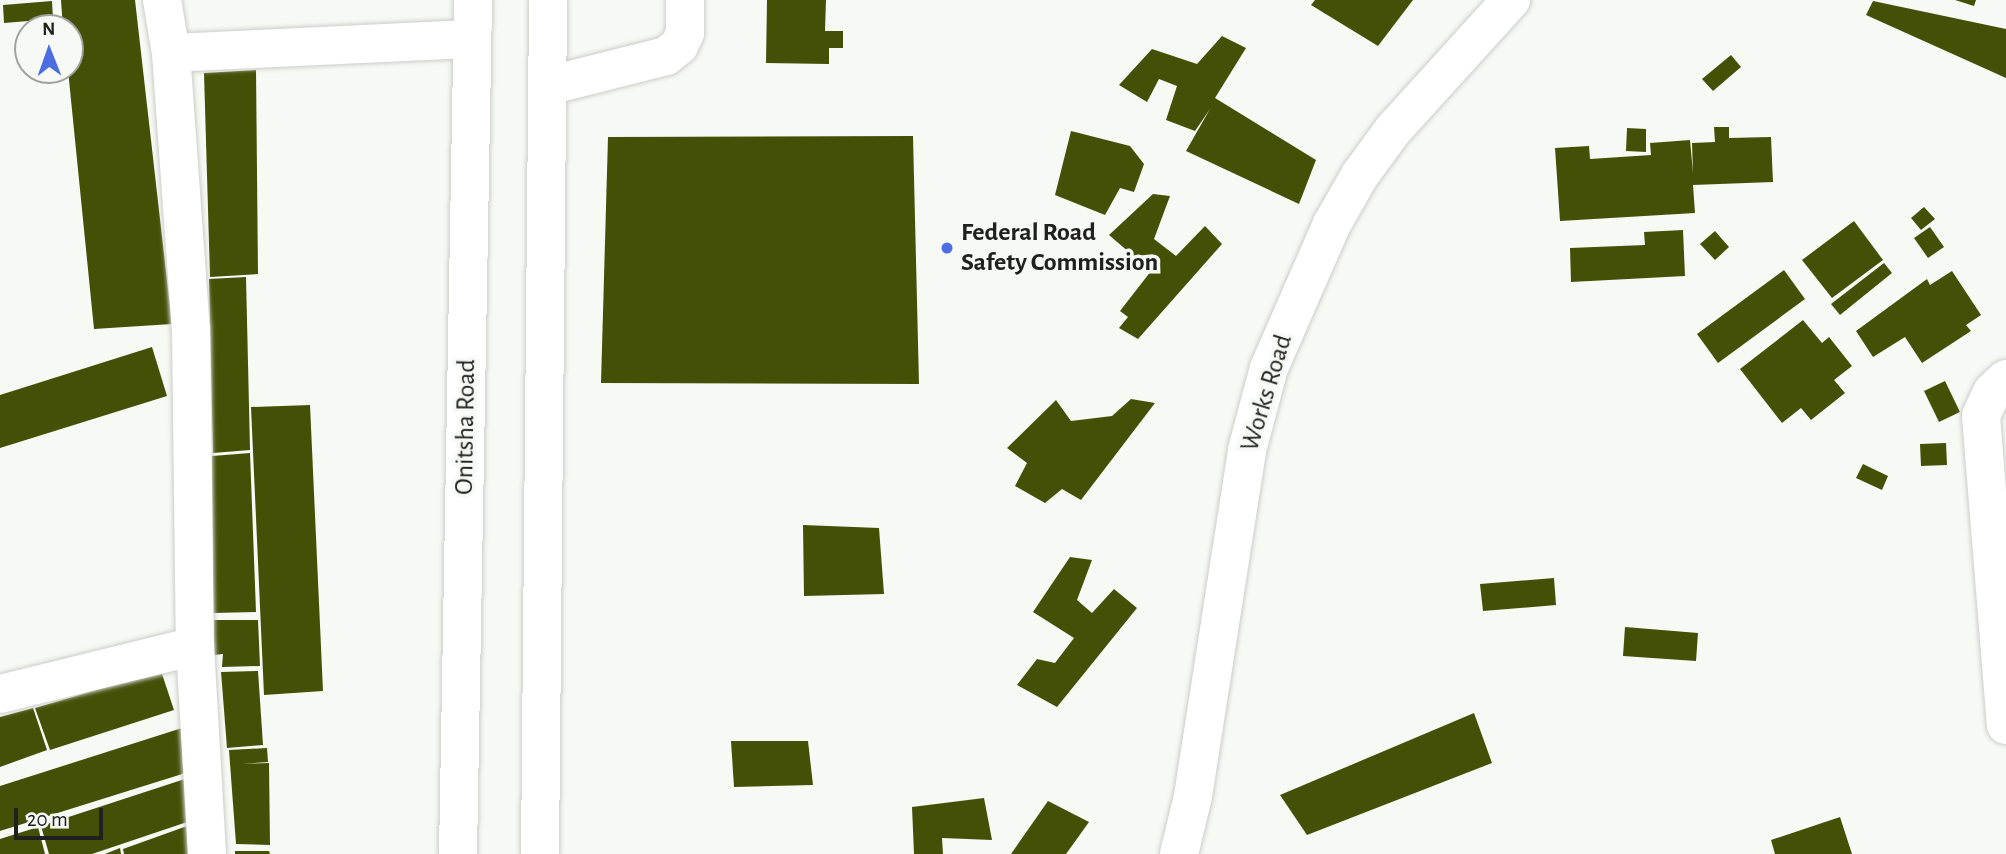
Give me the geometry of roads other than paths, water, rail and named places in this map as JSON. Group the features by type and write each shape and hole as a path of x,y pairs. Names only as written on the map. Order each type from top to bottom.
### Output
{"main road":[{"path":"162,0 171,53 191,329 195,646 207,854"},
{"name":"Onitsha Road","path":"458,854 473,0"},
{"path":"540,854 548,0"},
{"path":"547,86 666,56 685,33 685,0"},
{"name":"Works Road","path":"1179,854 1193,796 1247,450 1269,368 1332,224 1360,175 1394,130 1511,0"},
{"path":"171,53 472,39"},
{"path":"2006,379 1992,392 1981,416 2006,725"},
{"path":"0,694 195,646"}],"place":[{"name":"Federal Road Safety Commission","path":"947,248"}]}
